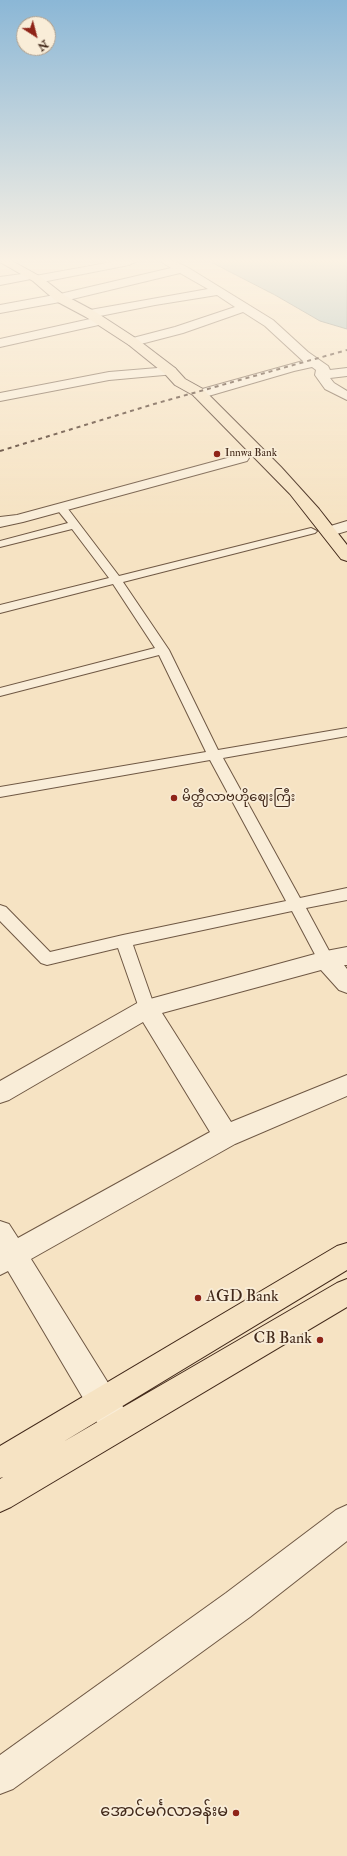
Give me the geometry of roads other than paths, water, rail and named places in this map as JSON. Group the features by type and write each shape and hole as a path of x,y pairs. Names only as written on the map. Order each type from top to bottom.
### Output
{"highway":[{"path":"141,349 200,394 288,484 330,531 347,556"},
{"path":"175,376 184,396 210,424"},
{"path":"231,447 253,469"},
{"path":"301,520 347,572"},
{"path":"0,1496 110,1414 347,1255"},
{"path":"0,1463 110,1414 347,1292"}],"street":[{"path":"298,349 323,369 323,380 333,390 347,396"},
{"path":"200,394 314,363"},
{"path":"322,375 347,372"},
{"path":"0,397 109,376 175,376"},
{"path":"0,522 18,519 242,458"},
{"path":"61,507 116,580 163,650 214,755 295,905 336,958 347,984"},
{"path":"0,544 75,525"},
{"path":"330,531 347,526"},
{"path":"0,609 311,531"},
{"path":"0,692 163,650"},
{"path":"0,792 347,732"},
{"path":"0,911 47,959 123,941 347,894"},
{"path":"123,941 147,1008 226,1136"},
{"path":"0,1092 147,1008 336,958"},
{"path":"110,1414 4,1250 226,1136 347,1085"},
{"path":"0,1776 238,1605 347,1520"}],"railway":[{"path":"0,451 154,404 347,350"}],"place":[{"name":"Innwa Bank","path":"217,454"},
{"name":"မိတ္ထီလာဗဟိုဈေးကြီး","path":"174,798"},
{"name":"AGD Bank","path":"198,1298"},
{"name":"CB Bank","path":"320,1340"},
{"name":"အောင်မင်္ဂလာခန်းမ","path":"236,1813"}]}
